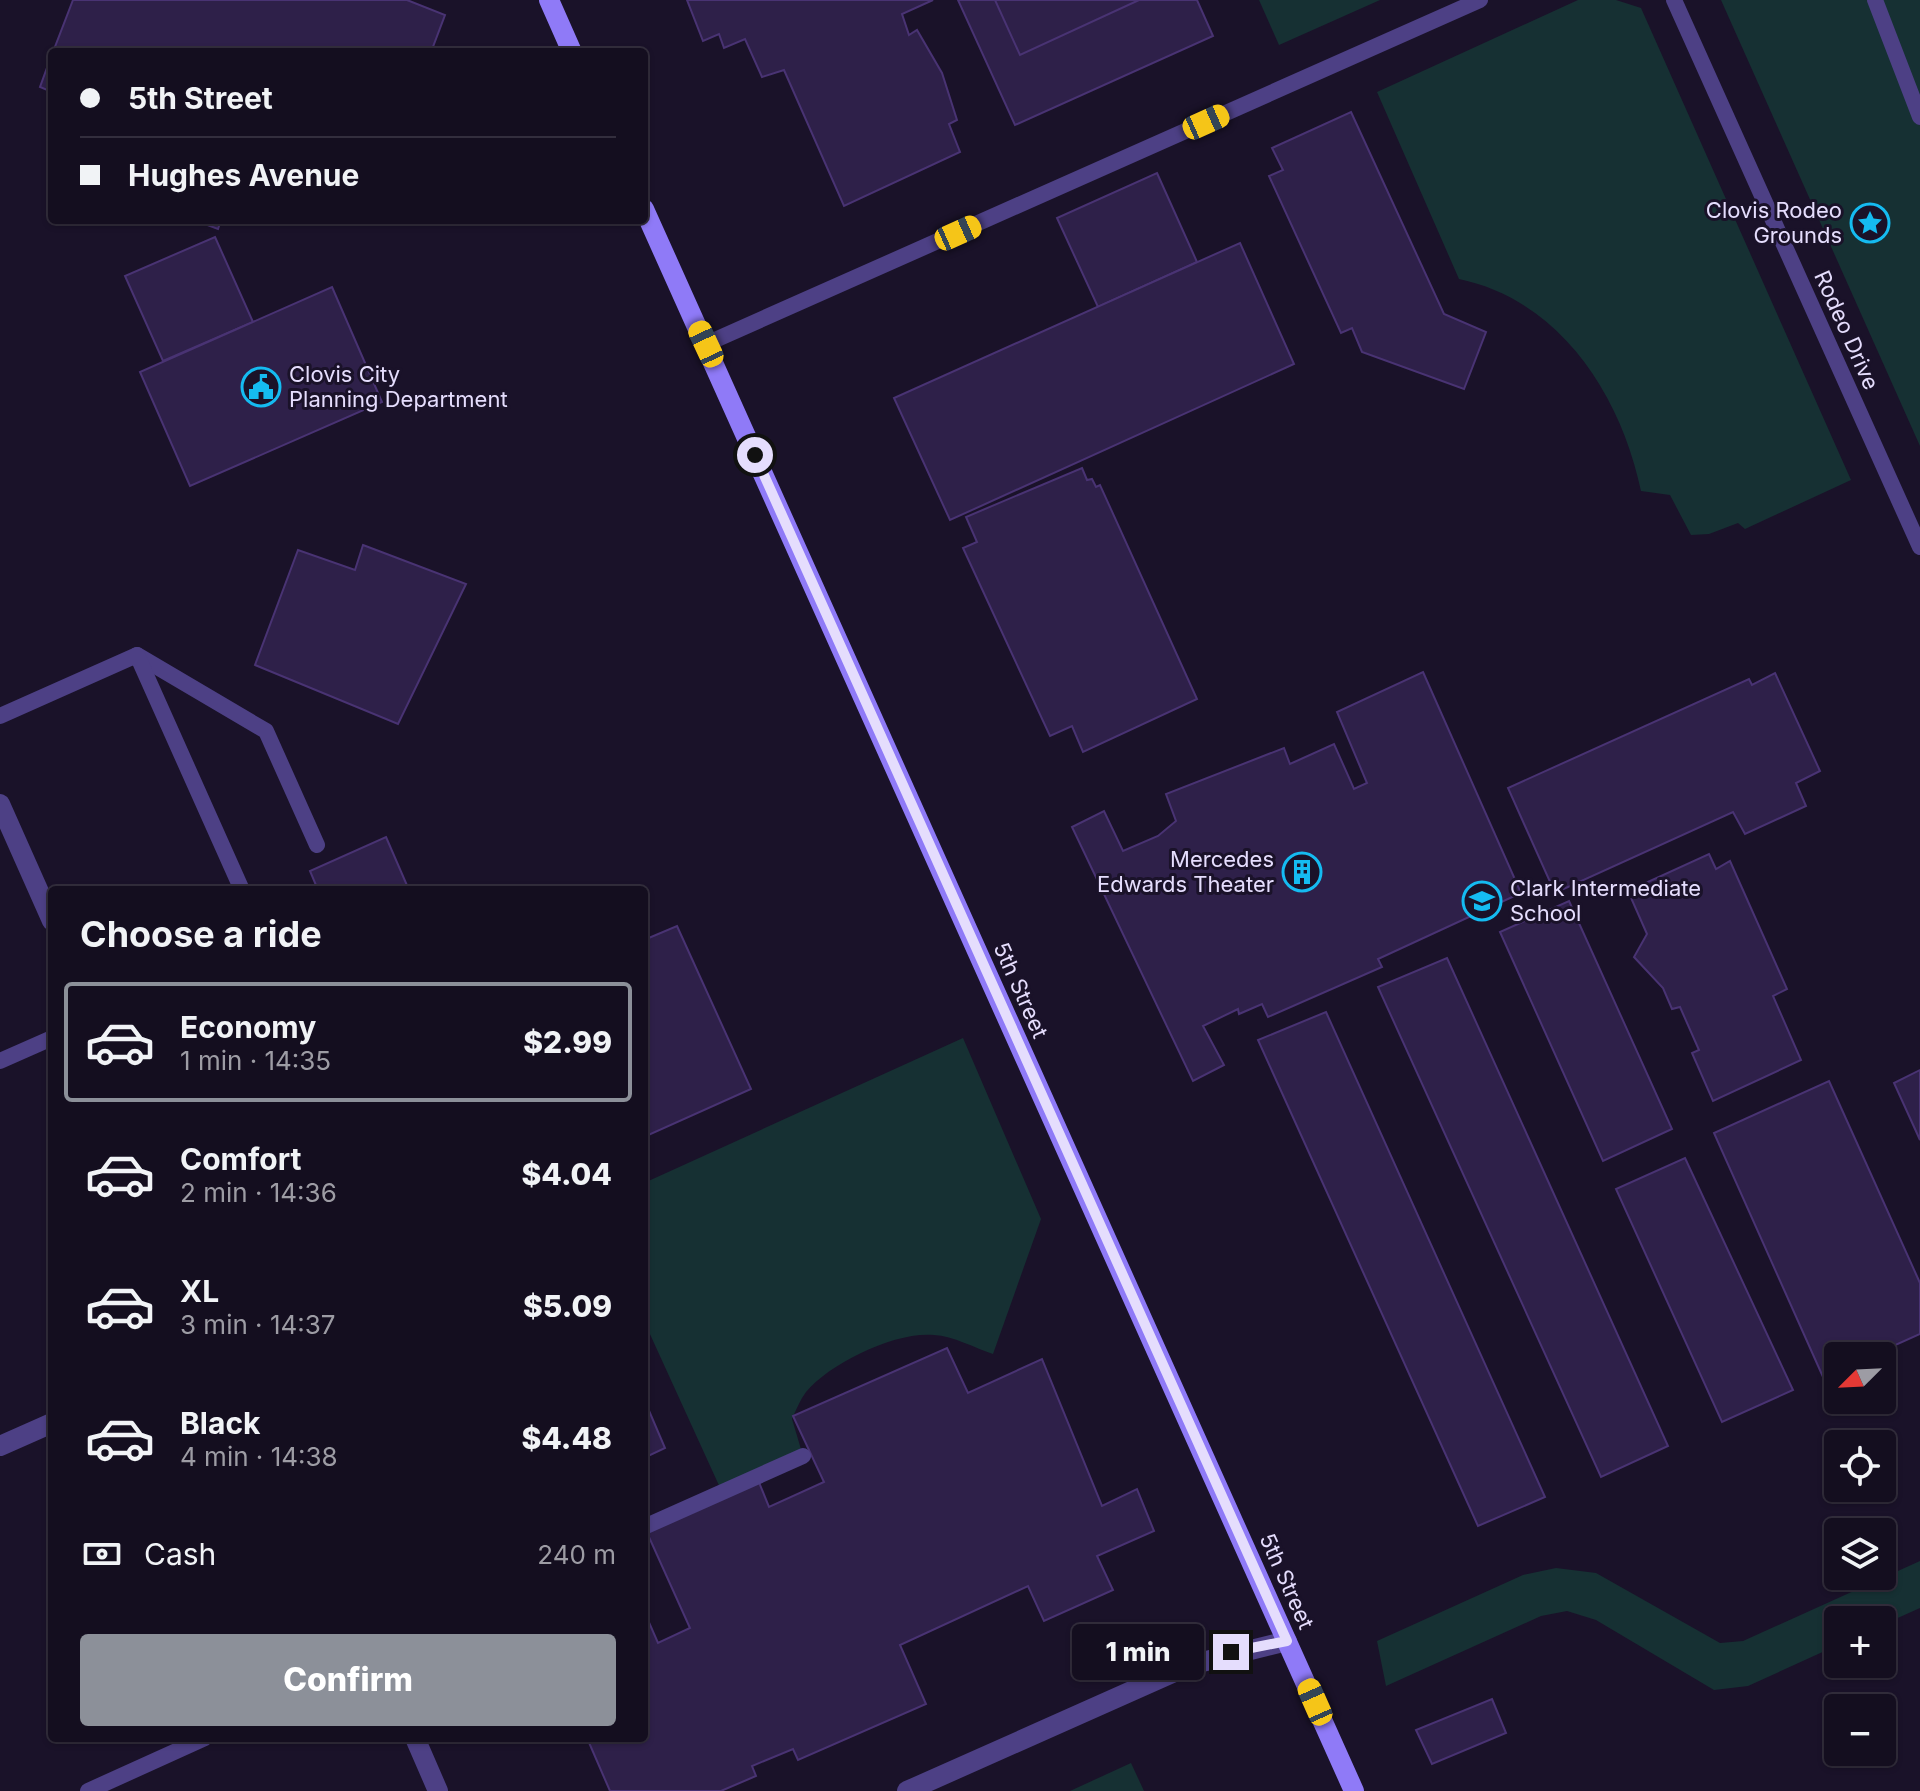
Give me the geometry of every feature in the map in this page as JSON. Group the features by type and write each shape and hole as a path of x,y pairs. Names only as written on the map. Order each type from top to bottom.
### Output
{"main road":[{"path":"549,0 570,48"},
{"name":"5th Street","path":"648,218 1354,1791"}],"street":[{"path":"0,804 48,912"},
{"path":"0,1446 48,1425"},
{"path":"907,1791 1190,1665 1287,1641"},
{"path":"417,1742 438,1791"}],"lane":[{"path":"706,344 1480,0"},
{"name":"Rodeo Drive","path":"1674,0 1920,547"},
{"path":"1875,0 1920,117"},
{"path":"0,716 137,655"},
{"path":"137,655 266,731 317,845"},
{"path":"137,655 240,886"},
{"path":"0,1061 48,1040"},
{"path":"648,1525 803,1456"},
{"path":"88,1791 196,1742"}],"green space":[{"path":"1259,0 1380,0 1279,45"},
{"path":"1578,0 1616,0 1641,8 1851,480 1745,529 1738,523 1709,534 1691,535 1670,495 1641,491 1632,455 1601,387 1556,330 1527,307 1495,290 1459,279 1377,92"},
{"name":"Clovis Rodeo Grounds","path":"1721,0 1920,0 1920,446"},
{"path":"963,1038 1041,1219 993,1354 941,1336 919,1335 883,1344 847,1360 806,1392 792,1419 803,1456 722,1492 648,1332 648,1181"},
{"path":"1920,1561 1920,1608 1896,1619 1896,1606 1824,1606 1824,1651 1748,1686 1714,1690 1596,1620 1567,1611 1541,1616 1386,1686 1377,1641 1523,1575 1556,1568 1596,1573 1720,1643 1743,1641 1856,1590 1896,1590 1896,1572"},
{"path":"1131,1763 1144,1791 1070,1791"}],"building":[{"path":"73,0 407,0 445,15 433,48 55,48"},
{"path":"687,0 933,0 902,14 909,35 917,30 942,73 957,120 949,124 960,152 844,206 784,70 762,77 745,39 724,48 719,34 703,41"},
{"path":"958,0 1197,0 1213,36 1015,125"},
{"path":"995,0 1139,0 1020,55"},
{"path":"48,65 48,90 40,87"},
{"path":"1351,112 1444,314 1486,332 1464,389 1362,352 1352,328 1341,333 1269,176 1283,170 1272,148"},
{"path":"1157,173 1197,262 1098,307 1057,218"},
{"path":"215,237 253,322 163,361 125,276"},
{"path":"1240,243 1294,364 950,520 894,398"},
{"name":"Clovis City Planning Department","path":"332,287 382,402 190,486 140,372"},
{"path":"1082,468 1087,480 1092,479 1096,487 1100,485 1197,699 1083,752 1072,726 1050,736 963,548 977,542 966,517"},
{"path":"363,545 466,584 398,724 255,665 298,550 355,570"},
{"name":"Mercedes Edwards Theater","path":"1423,672 1521,893 1378,959 1382,967 1268,1017 1262,1004 1239,1014 1238,1009 1203,1026 1224,1065 1193,1081 1072,827 1104,811 1123,851 1158,836 1176,821 1166,794 1284,748 1290,764 1334,744 1354,789 1367,783 1337,712"},
{"path":"1775,673 1820,771 1796,783 1806,806 1745,834 1733,812 1555,893 1508,788 1749,679 1752,685"},
{"path":"386,837 407,886 316,886 310,871"},
{"path":"1709,854 1716,869 1730,861 1787,989 1773,996 1801,1060 1713,1101 1692,1053 1699,1050 1680,1007 1672,1009 1663,988 1634,957 1647,934 1628,891"},
{"path":"1569,901 1672,1129 1603,1161 1500,932"},
{"path":"677,926 751,1089 648,1135 648,938"},
{"path":"1447,958 1668,1446 1601,1477 1378,987"},
{"path":"1326,1012 1545,1497 1478,1526 1258,1040"},
{"path":"1920,1070 1920,1140 1894,1083"},
{"path":"1829,1081 1920,1283 1920,1334 1896,1345 1896,1342 1824,1342 1823,1377 1714,1133"},
{"path":"1685,1158 1793,1390 1722,1422 1616,1189"},
{"path":"947,1348 968,1393 1042,1359 1102,1506 1137,1489 1154,1531 1097,1556 1113,1590 1044,1621 1028,1586 900,1645 926,1704 798,1760 793,1749 752,1766 756,1776 721,1791 610,1791 589,1742 648,1742 648,1620 658,1643 690,1628 648,1535 648,1524 756,1475 769,1507 824,1482 793,1416"},
{"path":"648,1408 665,1448 648,1456"},
{"path":"1492,1699 1506,1733 1432,1764 1416,1730"}],"place":[{"name":"Clovis Rodeo Grounds","path":"1870,223"},
{"name":"Clovis City Planning Department","path":"261,387"},
{"name":"Mercedes Edwards Theater","path":"1302,872"},
{"name":"Clark Intermediate School","path":"1482,901"}],"route":[{"path":"755,455 1287,1641 1231,1652"}]}
